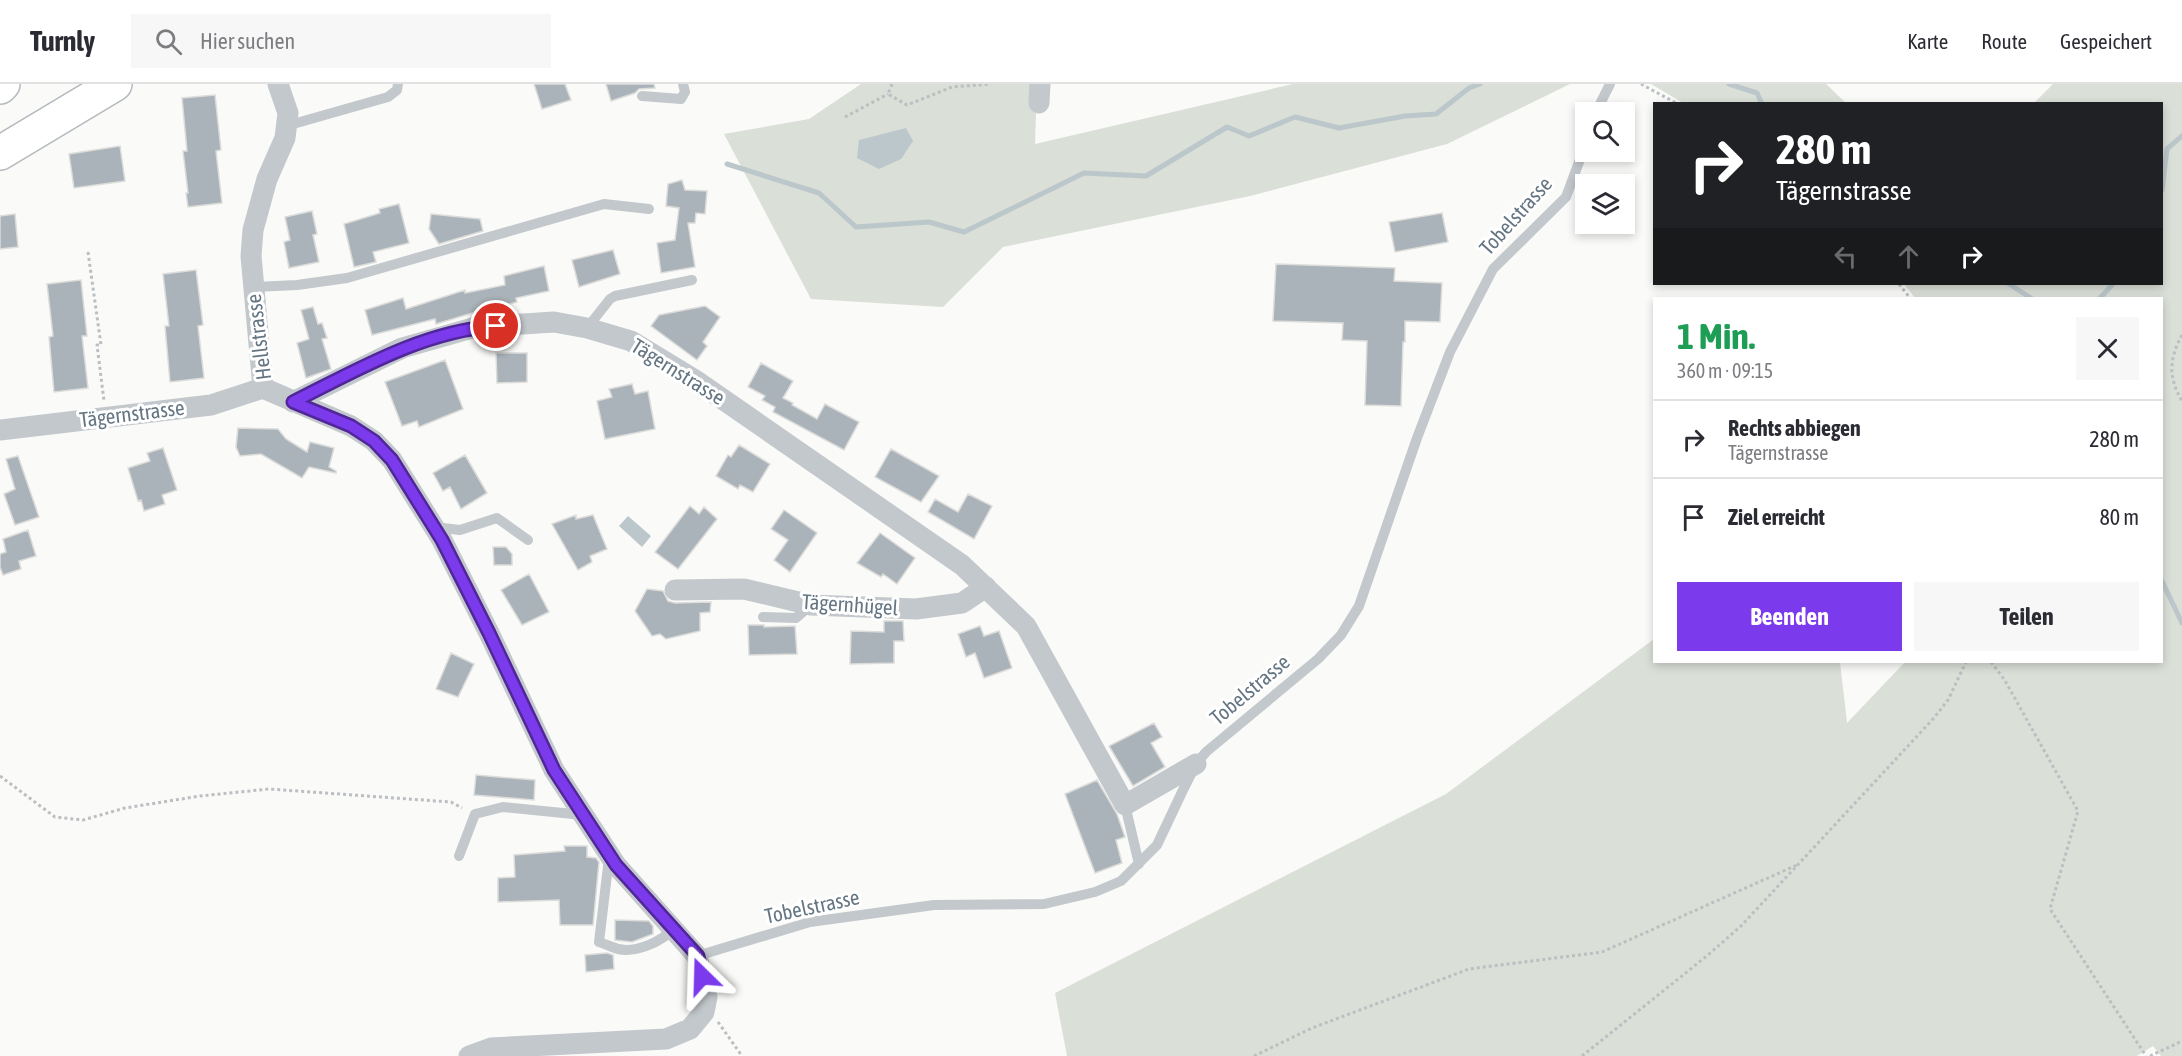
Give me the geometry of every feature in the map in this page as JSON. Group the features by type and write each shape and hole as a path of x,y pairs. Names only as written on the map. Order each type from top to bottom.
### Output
{"highway":[{"path":"0,153 115,84"}],"street":[{"name":"Hellstrasse","path":"278,84 288,113 285,138 267,179 253,230 251,256 263,388 351,426 374,441 392,460 434,527 489,633 554,770 609,855 698,956"},
{"name":"Tägernstrasse","path":"293,402 402,348 476,327 554,322 587,328 631,341 695,380 962,565 986,587 1026,627 1125,806"},
{"name":"Tägernstrasse","path":"0,430 211,405 263,388"},
{"name":"Tägernhügel","path":"675,590 744,589 811,605 916,609 962,603 986,587"},
{"path":"1125,806 1197,764"},
{"path":"469,1056 492,1048 666,1038 690,1029 704,1012 707,997 698,956"}],"lane":[{"path":"286,126 388,97 398,90 398,84"},
{"path":"642,96 681,99 685,92 683,84"},
{"path":"1601,102 1610,84"},
{"name":"Tobelstrasse","path":"698,956 810,922 934,905 1044,904 1095,892 1121,881 1157,845 1197,764 1206,752 1318,659 1341,635 1359,606 1417,438 1450,352 1493,269 1566,197 1579,162"},
{"path":"254,287 297,285 347,278 604,204 649,209"},
{"path":"587,328 615,296 692,280"},
{"path":"434,527 460,530 497,518 528,540"},
{"path":"763,617 796,618 811,605"},
{"path":"1125,806 1139,864"},
{"path":"459,856 475,814 503,807 583,815"},
{"path":"609,855 599,942 621,950 645,947 667,936 673,929"}],"path":[{"path":"845,117 888,94 892,84"},
{"path":"888,94 907,105 952,87 991,84"},
{"path":"1641,84 1674,102"},
{"path":"88,252 101,345 97,345 106,417"},
{"path":"1900,285 1910,297"},
{"path":"2182,335 2176,346 2171,369 2173,386 2182,401"},
{"path":"1582,1056 1733,934 1934,719 1948,700 1966,663"},
{"path":"1992,663 2004,679 2078,811 2050,909 2148,1056 2182,1041"},
{"path":"0,776 55,817 83,820 136,806 200,796 269,789 451,802 475,814"},
{"path":"1254,1056 1312,1028 1469,969 1602,952 1797,865"},
{"path":"704,1012 720,1023 742,1056"}],"shaded area":[{"path":"861,84 1037,84 1035,144 1293,84 1570,84 1447,144 1250,196 1003,247 943,307 811,299 724,134 809,119"},
{"path":"1651,84 1826,84 1845,102 1681,102"},
{"path":"2053,84 2182,84 2182,1056 2161,1056 2153,1046 2137,1056 1067,1056 1055,993 1446,794 1653,640 1653,663 1840,663 1847,723 1904,663 2163,663 2163,297 1914,297 1905,285 2163,285 2163,102 2035,102"},
{"path":"906,128 913,141 901,159 879,169 857,158 859,140"},
{"path":"628,516 651,536 642,547 619,526"}],"building":[{"path":"534,84 565,84 571,100 542,109"},
{"path":"606,84 654,84 655,88 639,89 635,93 611,101"},
{"path":"215,95 221,150 216,151 222,203 188,207 183,151 187,151 182,98"},
{"path":"120,146 125,181 74,188 69,154"},
{"path":"682,180 685,190 707,191 705,214 696,213 695,223 688,223 695,267 661,273 657,243 675,240 679,208 666,206 668,184"},
{"path":"399,204 409,243 373,252 376,262 354,267 344,224 380,213 379,209"},
{"path":"312,211 317,234 313,235 319,262 289,268 284,242 290,240 285,217"},
{"path":"1442,213 1448,242 1395,252 1389,222"},
{"path":"15,214 18,247 0,249 0,216"},
{"path":"431,214 480,219 483,231 439,244 429,229"},
{"path":"613,250 620,274 579,287 572,260"},
{"path":"1276,264 1395,268 1394,281 1442,283 1440,322 1405,321 1401,406 1365,405 1367,341 1342,340 1343,323 1273,321"},
{"path":"544,266 549,291 516,298 517,302 502,306 502,304 436,324 435,319 372,335 365,310 403,298 406,309 465,290 465,293 505,285 504,276"},
{"path":"196,270 203,325 198,326 204,378 170,382 165,326 169,326 163,274"},
{"path":"81,280 87,336 82,336 88,388 54,392 49,337 53,336 47,284"},
{"path":"705,306 720,317 703,342 707,346 697,360 651,326 659,315"},
{"path":"313,307 318,324 322,323 327,338 322,339 331,369 306,378 297,343 309,339 301,310"},
{"path":"496,353 527,353 527,382 497,383"},
{"path":"445,360 463,409 419,427 417,421 402,426 385,382"},
{"path":"761,363 793,381 783,398 793,403 792,405 817,419 825,404 859,422 844,450 773,412 775,407 762,400 765,396 748,387"},
{"path":"632,384 635,394 648,391 655,429 605,439 597,401 612,397 609,389"},
{"path":"238,428 278,429 286,439 307,452 310,442 334,448 329,467 336,473 309,467 302,478 261,454 240,456 236,447"},
{"path":"739,445 770,464 753,492 740,485 738,489 716,476 728,455 731,457"},
{"path":"163,448 177,490 162,495 165,504 144,511 141,500 138,501 128,468 150,461 147,453"},
{"path":"891,449 939,476 921,502 875,477"},
{"path":"465,455 487,493 461,509 450,487 443,491 433,473"},
{"path":"18,456 39,517 15,525 4,494 15,489 6,459"},
{"path":"968,494 992,506 974,539 928,512 935,499 958,512"},
{"path":"690,506 699,514 704,507 717,519 678,569 655,552"},
{"path":"784,510 817,533 790,572 774,560 788,540 771,529"},
{"path":"576,515 576,519 593,515 607,549 590,556 592,562 578,570 552,524"},
{"path":"28,530 36,556 19,561 21,569 3,575 0,567 0,554 6,552 3,539"},
{"path":"880,533 915,558 897,584 883,574 881,577 857,563"},
{"path":"493,547 506,547 512,554 512,565 494,565"},
{"path":"529,574 549,612 522,625 501,590"},
{"path":"647,589 663,591 668,601 675,603 711,602 710,612 700,613 700,631 666,639 660,634 652,636 635,611"},
{"path":"884,621 903,621 904,641 894,641 894,663 850,664 851,631 884,632"},
{"path":"748,625 795,626 797,654 749,655"},
{"path":"980,626 984,636 999,631 1012,668 984,678 975,653 966,657 958,634"},
{"path":"451,653 474,664 458,697 436,689"},
{"path":"1154,723 1162,737 1151,743 1165,767 1133,786 1109,746"},
{"path":"476,775 535,780 534,800 474,795"},
{"path":"1097,780 1117,814 1125,837 1116,840 1122,863 1095,873 1065,794"},
{"path":"564,846 587,846 587,857 596,858 599,862 593,925 560,925 559,900 498,902 498,878 515,877 514,855 565,851"},
{"path":"615,920 649,921 653,926 653,934 632,942 615,940"},
{"path":"607,953 613,955 614,969 586,972 585,955"}],"waterway":[{"path":"727,164 819,193 856,227 929,222 964,232 1084,173 1146,176 1227,127 1249,136 1295,117 1339,128 1405,116 1436,114 1469,88 1480,84"},
{"path":"1729,84 1757,93 1761,102"},
{"path":"2163,182 2167,149 2182,136"},
{"path":"2011,285 2029,297"},
{"path":"2101,297 2112,285"},
{"path":"2163,583 2182,623"}],"route":[{"path":"496,326 476,327 402,348 293,402 351,426 374,441 392,460 442,540 554,770 616,865 698,956 702,976"}]}
